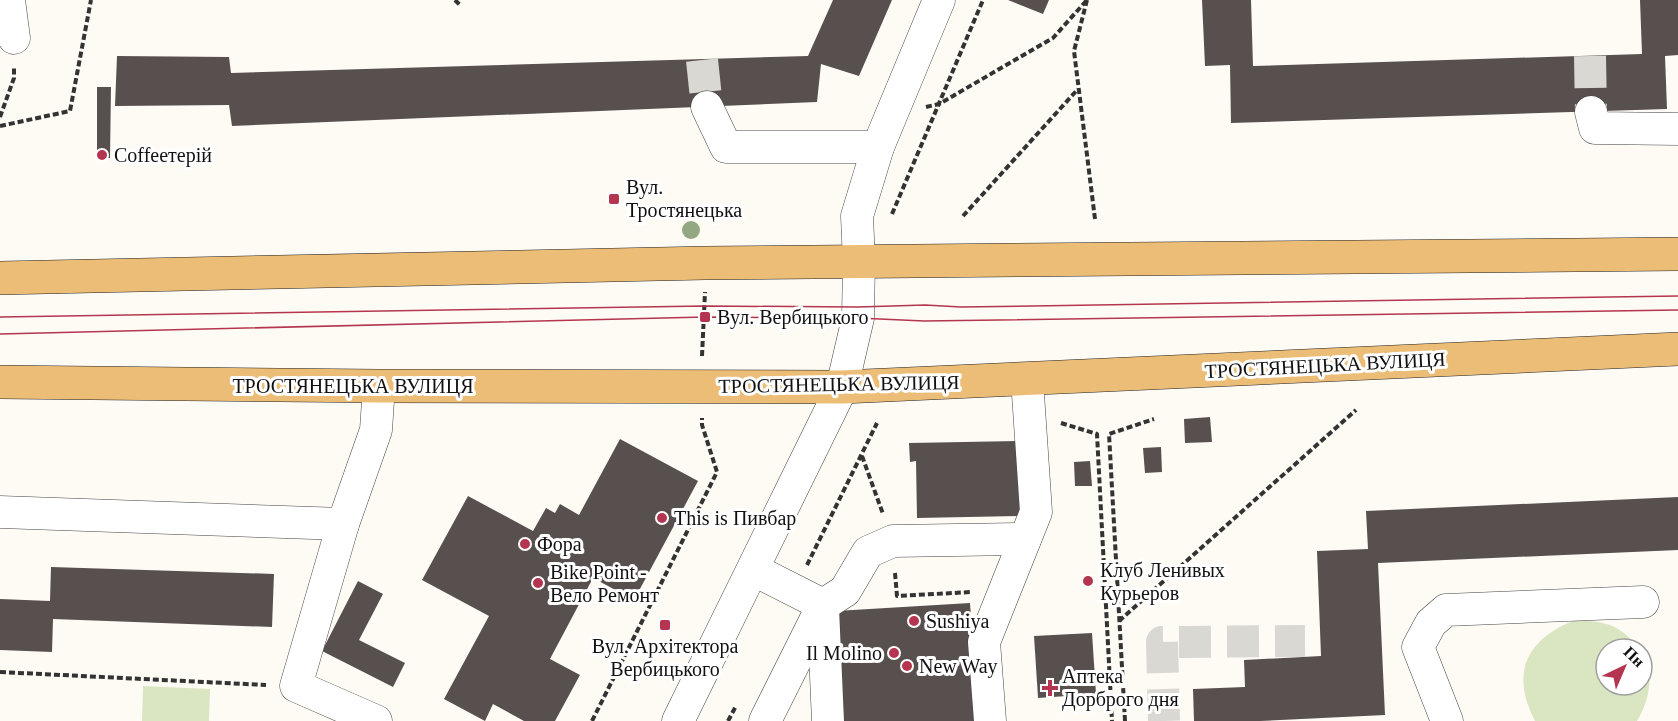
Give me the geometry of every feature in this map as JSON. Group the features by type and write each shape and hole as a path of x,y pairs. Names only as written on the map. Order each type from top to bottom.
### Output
{"main road":[{"path":"0,278 705,263 1678,254"},
{"name":"ТРОСТЯНЕЦЬКА ВУЛИЦЯ","path":"0,382 842,387 1678,349"}],"street":[{"path":"9,0 14,38"},
{"path":"678,721 842,387 858,318 858,216 879,147 939,0"},
{"path":"707,107 726,147 879,147"},
{"path":"1591,111 1595,128 1678,129"},
{"path":"990,721 984,642 1036,512 1027,379"},
{"path":"376,721 296,686 343,524 376,430 379,386"},
{"path":"0,512 343,524"},
{"path":"765,721 823,605 845,591 868,552 892,541 1025,539"},
{"path":"754,570 823,605"},
{"path":"1448,721 1418,647 1431,623 1446,610 1643,602"},
{"path":"823,605 828,721"}],"path":[{"path":"0,126 70,111 91,0"},
{"path":"456,0 460,5"},
{"path":"892,214 983,0"},
{"path":"891,117 939,104 1053,38 1087,0"},
{"path":"1087,0 1074,51 1095,219"},
{"path":"0,117 14,78 14,38"},
{"path":"963,216 1079,89"},
{"path":"592,721 717,471 702,424 700,387 705,317 705,263"},
{"path":"1119,621 1356,410"},
{"path":"1125,721 1109,434 1154,419"},
{"path":"1061,423 1097,434 1112,721"},
{"path":"0,672 296,686"}],"green space":[{"path":"1573,621 1593,621 1610,625 1628,637 1594,637 1594,697 1647,697 1637,721 1535,721 1524,687 1527,660 1534,648 1557,629"},
{"path":"143,686 210,689 209,721 142,721"}],"building":[{"path":"833,0 892,0 859,76 821,64 817,102 232,126 229,105 115,106 117,56 229,57 231,73 808,56"},
{"path":"1008,0 1049,0 1043,14"},
{"path":"1202,0 1251,0 1253,66 1642,54 1640,0 1678,0 1678,55 1665,56 1667,109 1231,123 1230,65 1205,66"},
{"path":"97,87 111,87 110,158 97,158"},
{"path":"1210,417 1212,442 1185,443 1184,419"},
{"path":"620,439 698,481 634,600 593,578 550,659 580,675 555,721 524,721 493,704 485,721 444,699 489,616 422,580 468,496 533,531 546,508 555,513 560,504 579,515"},
{"path":"1020,441 1022,516 917,518 916,461 910,462 909,443"},
{"path":"1161,447 1162,472 1145,473 1143,448"},
{"path":"1090,461 1092,486 1075,486 1074,462"},
{"path":"1678,497 1678,550 1378,563 1385,715 1260,721 1194,721 1193,689 1245,687 1244,660 1321,656 1317,551 1368,549 1366,511"},
{"path":"51,567 274,574 272,627 53,619 52,652 0,650 0,599 50,601"},
{"path":"358,581 383,594 359,640 405,663 393,687 322,651"},
{"name":"New Way","path":"970,603 978,721 843,721 836,611"},
{"path":"1092,633 1096,694 1038,698 1034,636"}],"tunnel":[{"path":"1590,56 1591,112"},
{"path":"702,60 707,107"},
{"path":"1164,721 1162,642 1305,641"}],"tram line":[{"path":"0,317 705,306 925,305 961,307 1678,296"},
{"path":"0,334 705,317 924,321 1678,310"}],"place":[{"name":"Coffeeтерій","path":"102,155"},
{"name":"Вул. Тростянецька","path":"614,199"},
{"name":"Вул. Вербицького","path":"705,317"},
{"name":"This is Пивбар","path":"662,518"},
{"name":"Фора","path":"525,544"},
{"name":"Клуб Ленивых Курьеров","path":"1088,581"},
{"name":"Bike Point - Вело Ремонт","path":"538,583"},
{"name":"Sushiya","path":"914,621"},
{"name":"Вул. Архітектора Вербицького","path":"665,625"},
{"name":"Il Molino","path":"894,653"},
{"name":"New Way","path":"907,666"},
{"name":"Аптека Дорброго дня","path":"1050,688"}]}
